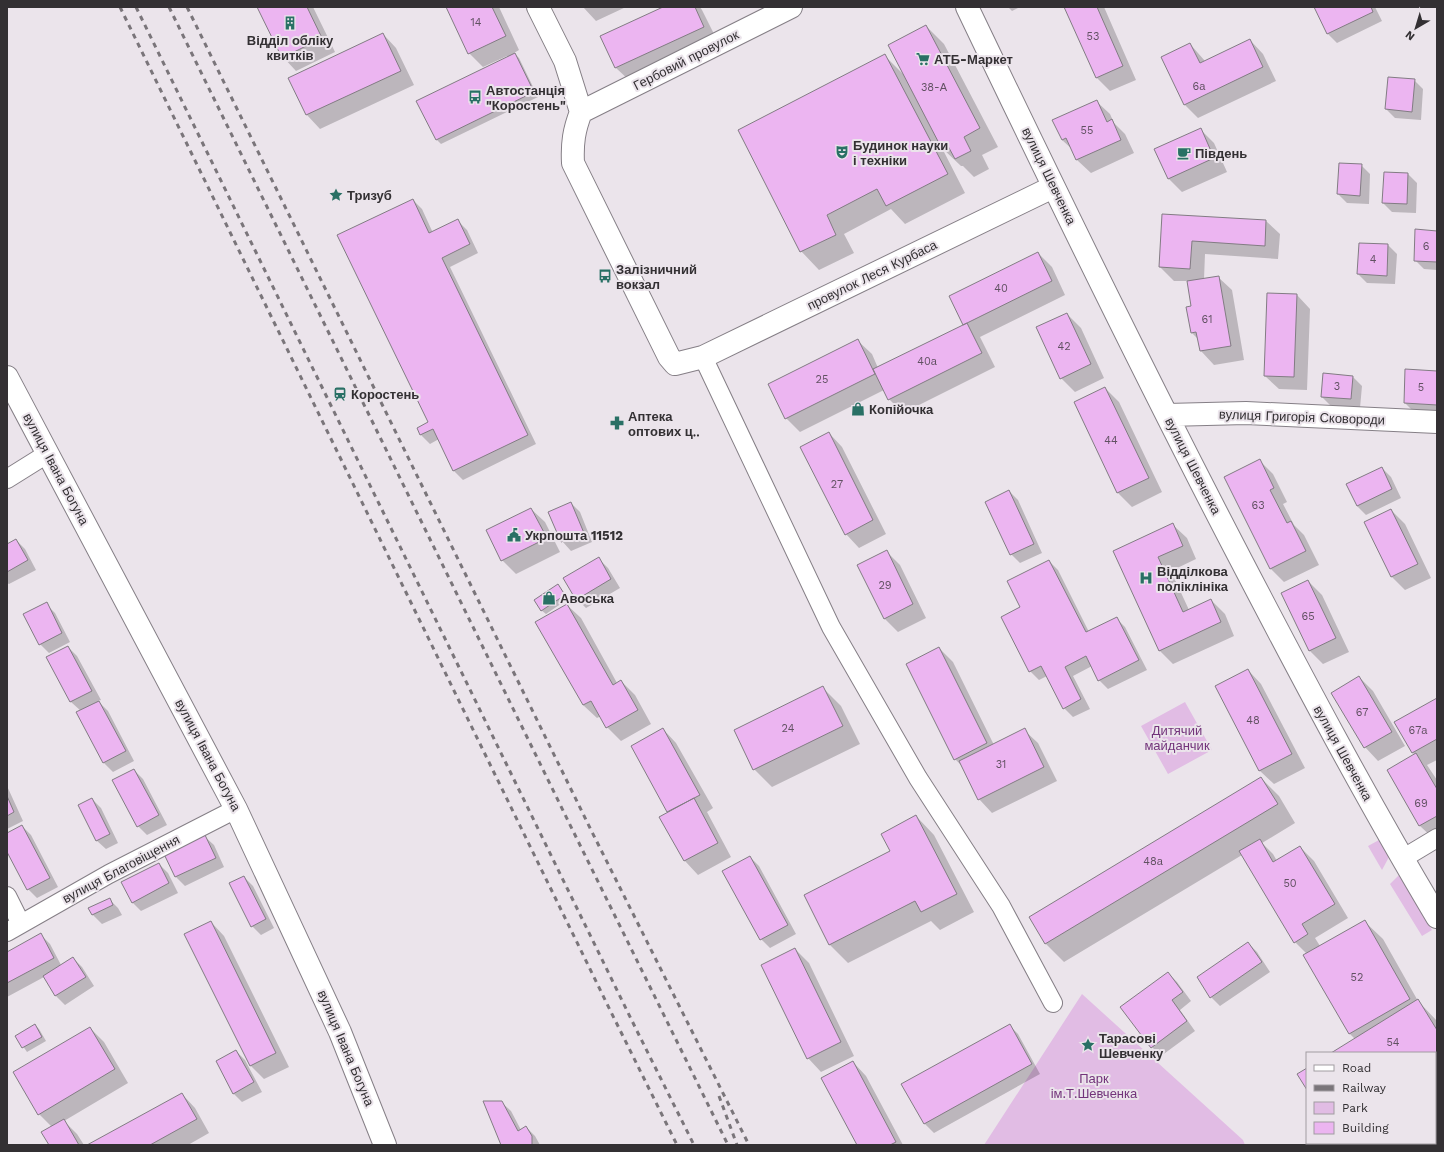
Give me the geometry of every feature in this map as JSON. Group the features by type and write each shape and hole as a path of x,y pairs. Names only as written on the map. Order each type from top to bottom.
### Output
{"street":[{"path":"538,7 565,61 581,112 575,126 572,144 573,163 669,357 675,364 696,359 831,627 918,778 1002,906 1053,1003"},
{"name":"Гербовий провулок","path":"581,112 791,7"},
{"name":"вулиця Шевченка","path":"966,7 1053,187 1167,415 1304,681 1402,858 1437,917"},
{"name":"провулок Леся Курбаса","path":"696,359 1053,187"},
{"name":"вулиця Івана Богуна","path":"7,377 236,809 340,1032 385,1145"},
{"name":"вулиця Григорія Сковороди","path":"1167,415 1246,414 1437,422"},
{"path":"7,479 47,454"},
{"name":"вулиця Благовіщення","path":"14,928 109,874 236,809"},
{"path":"1402,858 1437,838"},
{"path":"7,896 14,928"}],"green space":[{"name":"Дитячий майданчик","path":"1185,702 1212,750 1168,774 1141,726"},
{"path":"1379,840 1389,857 1382,870 1368,846"},
{"path":"1399,875 1432,930 1422,936 1390,884"},
{"name":"Парк ім.Т.Шевченка","path":"1082,994 1243,1140 1245,1145 984,1145"}],"building":[{"name":"Відділ обліку квитків","path":"257,7 307,7 322,38 282,58"},
{"path":"446,7 492,7 506,36 468,54"},
{"path":"663,7 695,7 704,27 615,68 600,36"},
{"path":"1064,7 1097,7 1123,66 1096,78"},
{"path":"1314,7 1371,7 1373,12 1327,34"},
{"path":"926,25 980,128 964,137 971,151 955,159 948,146 942,149 888,45"},
{"path":"383,33 401,71 306,115 288,78"},
{"path":"1250,39 1263,67 1184,105 1161,57 1190,43 1200,63"},
{"name":"Автостанція \"Коростень\"","path":"515,53 534,92 436,140 416,101"},
{"name":"Будинок науки і техніки","path":"885,54 948,174 886,206 877,189 827,215 836,235 800,252 738,130"},
{"path":"1388,77 1415,79 1412,112 1385,109"},
{"path":"1097,100 1107,122 1112,119 1121,140 1076,160 1066,138 1062,140 1052,120"},
{"name":"Південь","path":"1201,128 1214,158 1168,179 1154,149"},
{"path":"1339,163 1362,164 1360,196 1337,194"},
{"path":"1384,172 1408,173 1407,204 1382,203"},
{"path":"413,199 429,233 458,219 470,244 442,258 528,435 453,471 433,429 420,435 417,428 428,422 337,235"},
{"path":"1162,214 1266,220 1265,246 1192,241 1190,269 1159,267"},
{"path":"1415,229 1437,231 1437,262 1414,261"},
{"path":"1359,243 1388,244 1387,276 1357,274"},
{"path":"1038,252 1052,281 963,325 949,296"},
{"path":"1219,276 1231,346 1200,351 1196,332 1191,333 1186,307 1191,306 1187,281"},
{"path":"1267,293 1297,294 1294,377 1264,376"},
{"path":"1067,313 1091,364 1060,379 1036,327"},
{"path":"967,323 982,353 888,400 873,369"},
{"path":"858,339 875,374 785,419 768,384"},
{"path":"1405,369 1437,371 1437,405 1404,403"},
{"path":"1323,373 1353,376 1351,399 1321,397"},
{"path":"1105,387 1149,478 1117,493 1074,402"},
{"path":"829,432 873,520 845,535 800,447"},
{"path":"1260,459 1274,488 1270,490 1287,523 1291,521 1306,551 1270,569 1224,477"},
{"path":"1382,467 1392,489 1357,506 1346,484"},
{"path":"1009,490 1034,544 1010,555 985,502"},
{"path":"571,502 584,533 561,542 548,512"},
{"path":"531,508 547,538 501,561 486,530"},
{"path":"1391,509 1418,564 1391,577 1364,522"},
{"name":"Відділкова поліклініка","path":"1173,523 1183,546 1158,557 1183,612 1211,599 1221,622 1159,651 1113,551"},
{"path":"16,539 28,560 7,572 7,544"},
{"path":"887,550 913,604 884,619 857,565"},
{"path":"599,557 611,579 576,600 563,578"},
{"path":"1049,560 1086,632 1117,617 1139,660 1098,681 1086,656 1065,667 1081,699 1063,709 1041,666 1029,672 1001,617 1020,607 1007,581"},
{"path":"1308,580 1336,638 1309,651 1281,593"},
{"name":"Авоська","path":"558,584 565,595 541,611 534,600"},
{"path":"47,602 62,633 39,645 23,614"},
{"path":"567,604 613,685 621,680 638,710 606,728 591,701 583,705 535,622"},
{"path":"68,646 92,691 70,702 46,657"},
{"path":"939,647 987,743 954,760 906,664"},
{"path":"1248,669 1292,754 1259,771 1215,686"},
{"path":"1359,676 1392,732 1364,748 1331,693"},
{"path":"823,686 843,726 753,770 734,730"},
{"path":"1437,698 1437,739 1412,753 1394,722"},
{"path":"99,701 126,751 103,763 76,712"},
{"path":"663,728 700,795 667,812 631,746"},
{"path":"1025,728 1044,767 978,800 959,761"},
{"path":"1416,753 1437,789 1437,816 1419,826 1387,770"},
{"path":"134,769 159,815 137,827 112,780"},
{"path":"1261,777 1278,804 1045,944 1029,917"},
{"path":"7,796 14,812 7,816"},
{"path":"92,798 110,834 96,841 78,805"},
{"path":"694,798 718,843 684,861 659,817"},
{"path":"916,815 957,894 921,912 915,901 829,945 804,895 890,851 881,834"},
{"path":"22,825 50,878 27,890 7,852 7,833"},
{"path":"205,835 216,858 175,877 164,854"},
{"path":"1260,839 1273,862 1300,846 1335,904 1302,924 1308,934 1294,943 1239,851"},
{"path":"750,856 788,925 760,940 722,871"},
{"path":"159,863 169,883 132,903 121,882"},
{"path":"244,876 266,919 251,927 229,883"},
{"path":"110,898 113,905 92,915 88,908"},
{"path":"1365,920 1410,999 1349,1034 1303,955"},
{"path":"211,921 276,1053 250,1066 184,934"},
{"path":"41,933 54,958 7,983 7,952"},
{"path":"1248,942 1262,962 1210,998 1197,977"},
{"path":"795,948 841,1042 807,1059 761,965"},
{"path":"73,957 86,977 55,996 43,976"},
{"path":"1168,972 1183,992 1172,1000 1187,1021 1151,1048 1120,1007"},
{"path":"1418,999 1437,1030 1437,1098 1436,1052 1333,1052"},
{"path":"35,1024 42,1037 22,1048 15,1036"},
{"path":"1010,1024 1032,1064 924,1124 901,1084"},
{"path":"90,1027 115,1069 38,1115 13,1072"},
{"path":"236,1050 254,1082 233,1094 216,1061"},
{"path":"853,1061 896,1142 890,1145 857,1145 821,1078"},
{"path":"1306,1069 1306,1088 1297,1074"},
{"path":"182,1093 197,1119 150,1145 87,1145"},
{"path":"483,1101 502,1101 518,1131 526,1126 532,1136 532,1145 501,1145"},
{"path":"64,1119 79,1145 49,1145 41,1132"},
{"path":"1338,1144 1339,1145 1310,1145"},
{"path":"1396,1144 1417,1145 1397,1145"}],"railway":[{"path":"120,7 677,1145"},
{"path":"136,7 694,1145"},
{"path":"169,7 728,1145"},
{"path":"187,7 591,830 749,1145"},
{"path":"719,1096 737,1145"}],"place":[{"name":"Відділ обліку квитків","path":"290,23"},
{"name":"АТБ-Маркет","path":"923,59"},
{"name":"Автостанція \"Коростень\"","path":"475,97"},
{"name":"Будинок науки і техніки","path":"842,152"},
{"name":"Південь","path":"1184,153"},
{"name":"Тризуб","path":"336,195"},
{"name":"Залізничний вокзал","path":"605,276"},
{"name":"Коростень","path":"340,394"},
{"name":"Копійочка","path":"858,409"},
{"name":"Аптека оптових ц‥","path":"617,423"},
{"name":"Укрпошта 11512","path":"514,535"},
{"name":"Відділкова поліклініка","path":"1146,578"},
{"name":"Авоська","path":"549,598"},
{"name":"Тарасові Шевченку","path":"1088,1045"}]}
